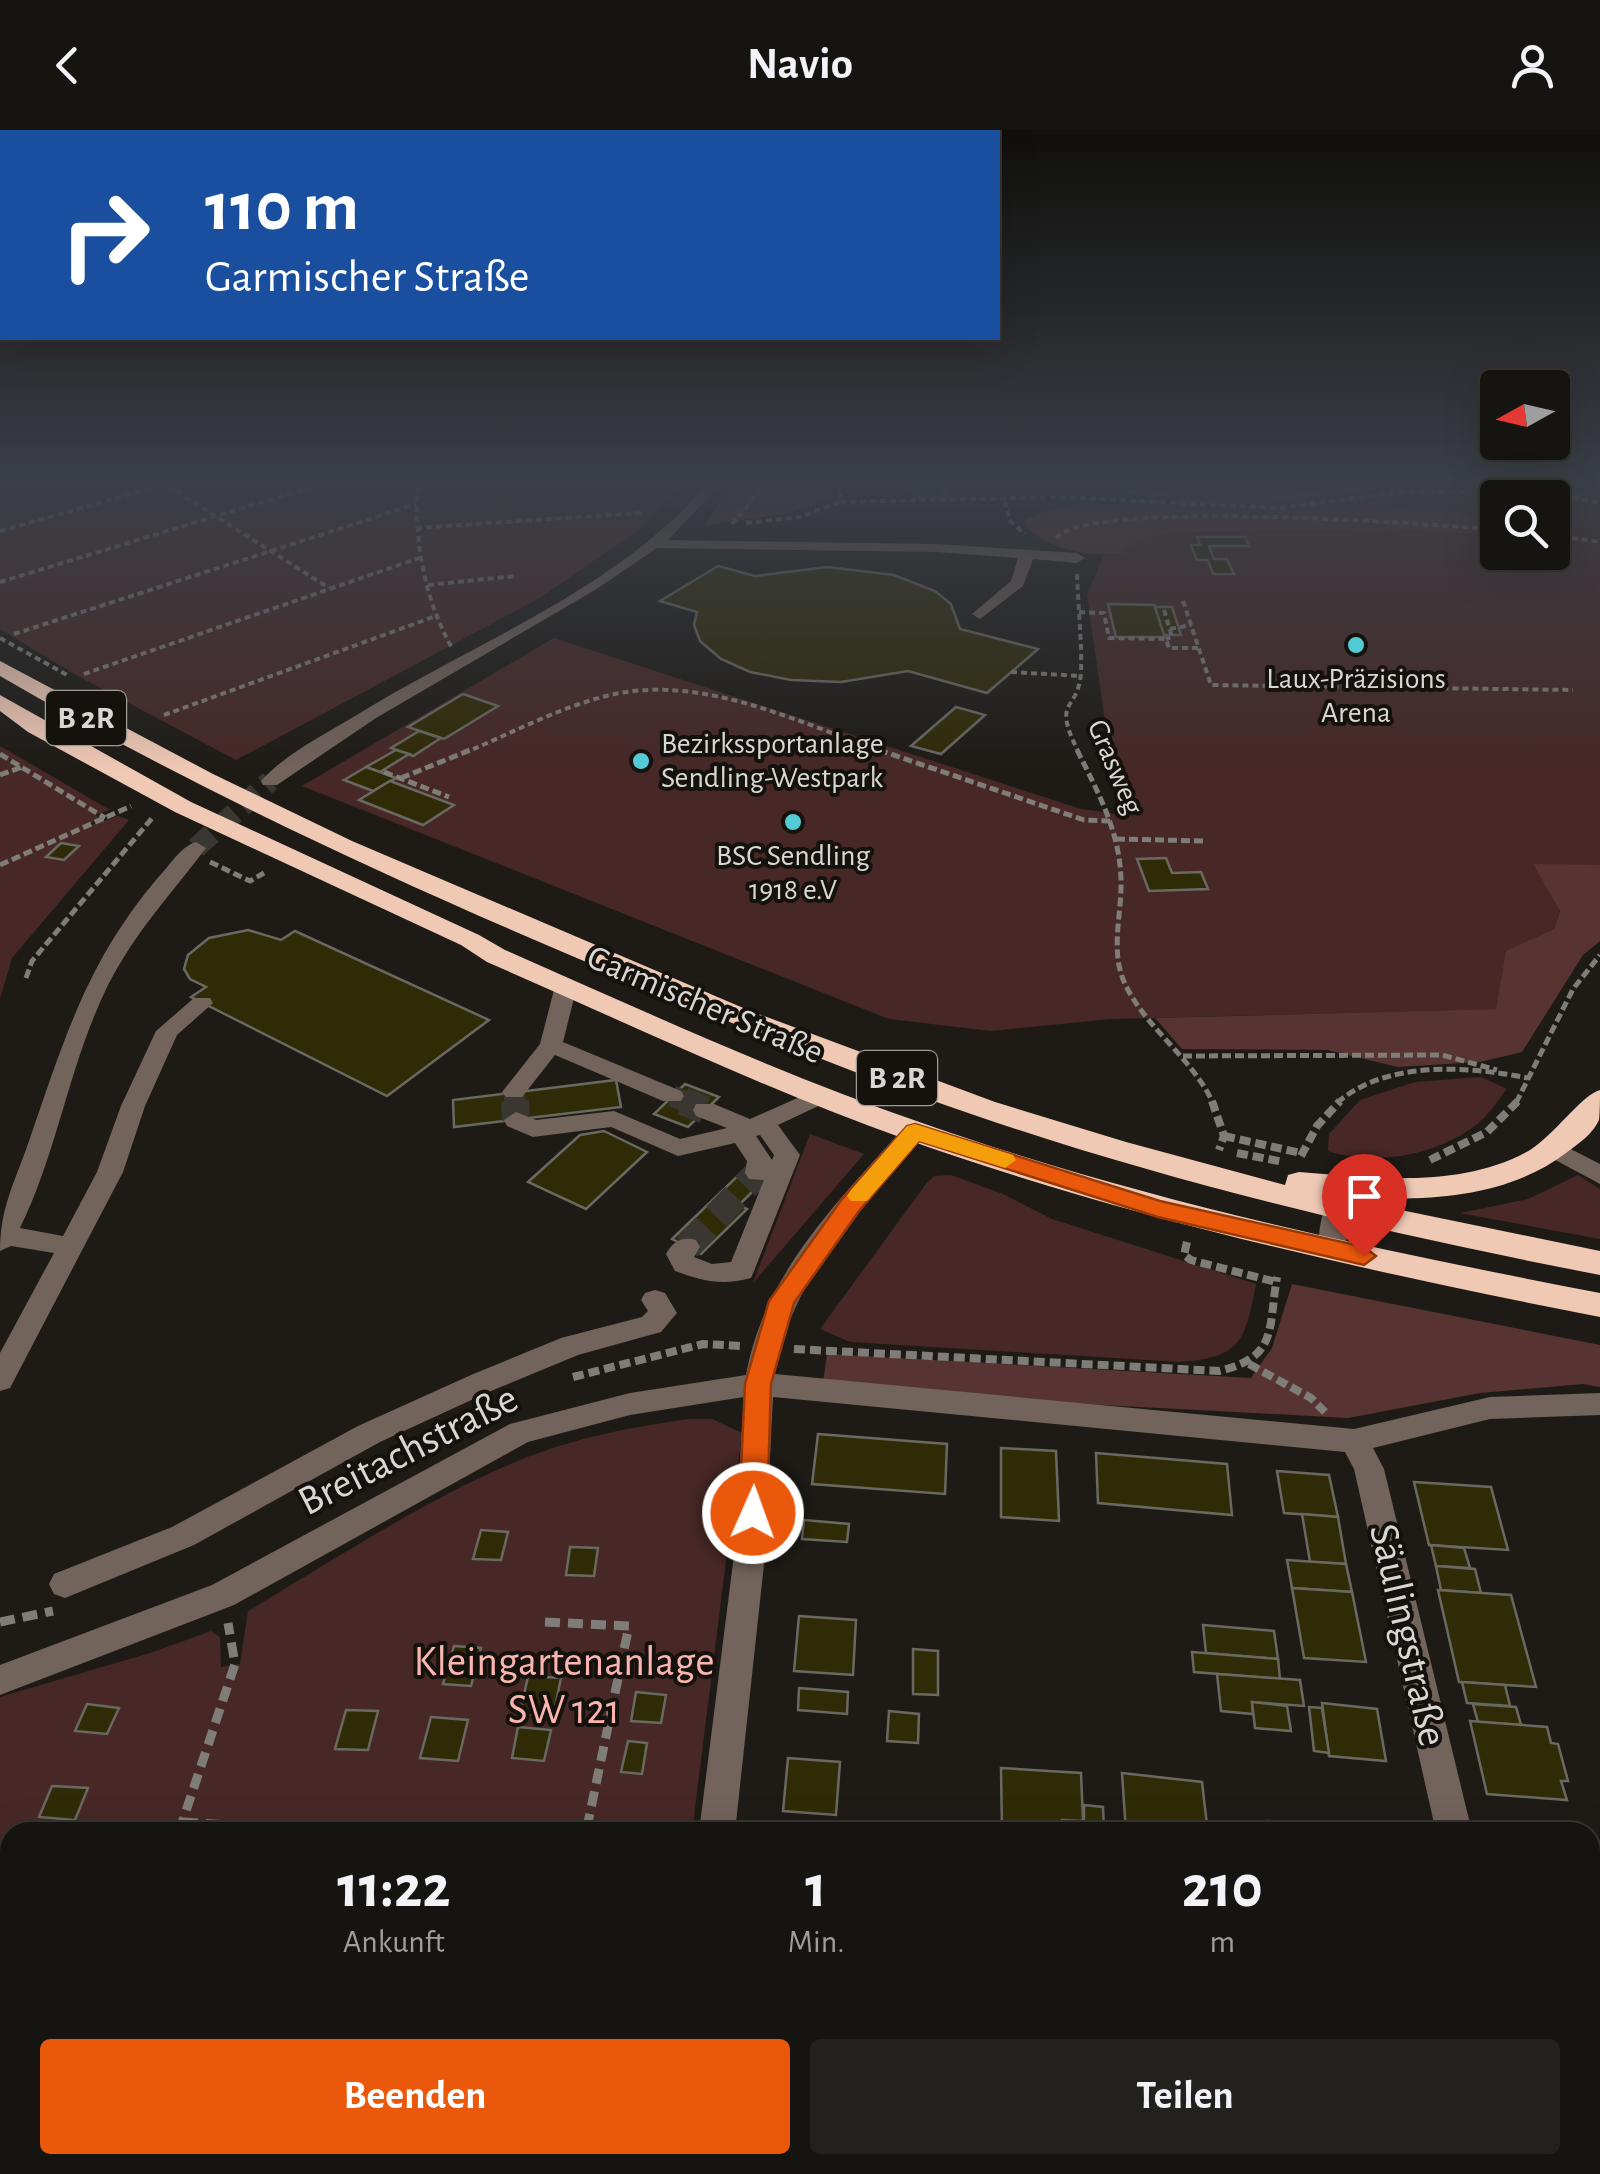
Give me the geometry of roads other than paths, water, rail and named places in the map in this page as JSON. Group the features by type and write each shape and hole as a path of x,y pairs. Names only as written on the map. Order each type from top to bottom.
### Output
{"highway":[{"name":"Garmischer Straße","path":"0,668 287,822 597,957 896,1077 1046,1129 1212,1163 1338,1207 1474,1240 1600,1262"},
{"name":"Garmischer Straße","path":"0,700 36,728 272,851 566,986 820,1096 915,1132 1158,1209 1600,1305"},
{"path":"0,715 36,728"},
{"path":"1212,1163 1238,1171 1383,1190 1472,1182 1517,1169 1554,1149 1584,1125 1600,1099"}],"street":[{"path":"270,781 346,729 599,581"},
{"path":"980,614 1019,581"},
{"path":"68,1246 2,1239 100,980 144,909 204,855"},
{"path":"514,1092 551,1045 566,986"},
{"path":"0,1380 110,1172 133,1106 167,1031 202,1003"},
{"path":"551,1045 672,1096"},
{"path":"516,1120 533,1129 614,1119 678,1148 752,1128 820,1096"},
{"path":"687,1246 679,1254 684,1264 711,1274 740,1271 787,1155 752,1128 706,1110"},
{"path":"752,1128 760,1162 758,1173"},
{"path":"718,1822 753,1513 758,1384 768,1348 782,1301 800,1271 915,1132"},
{"path":"1554,1149 1600,1175"},
{"path":"1331,1249 1338,1207"},
{"path":"63,1596 183,1536 369,1434 571,1346 651,1324 662,1313 655,1300"},
{"name":"Breitachstraße","path":"0,1680 223,1596 520,1432 630,1404 758,1384 1354,1441 1490,1408 1600,1404"},
{"name":"Säulingstraße","path":"1354,1441 1369,1469 1452,1822"}],"tunnel":[{"path":"196,848 270,781"},
{"path":"514,1092 515,1103"},
{"path":"672,1096 689,1103"},
{"path":"515,1101 516,1120"},
{"path":"683,1101 705,1110"},
{"path":"687,1247 758,1173"}],"place":[{"name":"Laux-Präzisions Arena","path":"1356,645"},
{"name":"Bezirkssportanlage Sendling-Westpark","path":"641,761"},
{"name":"BSC Sendling 1918 e.V","path":"793,822"}],"park label":[{"name":"Kleingartenanlage SW 121","path":"564,1686"}]}
